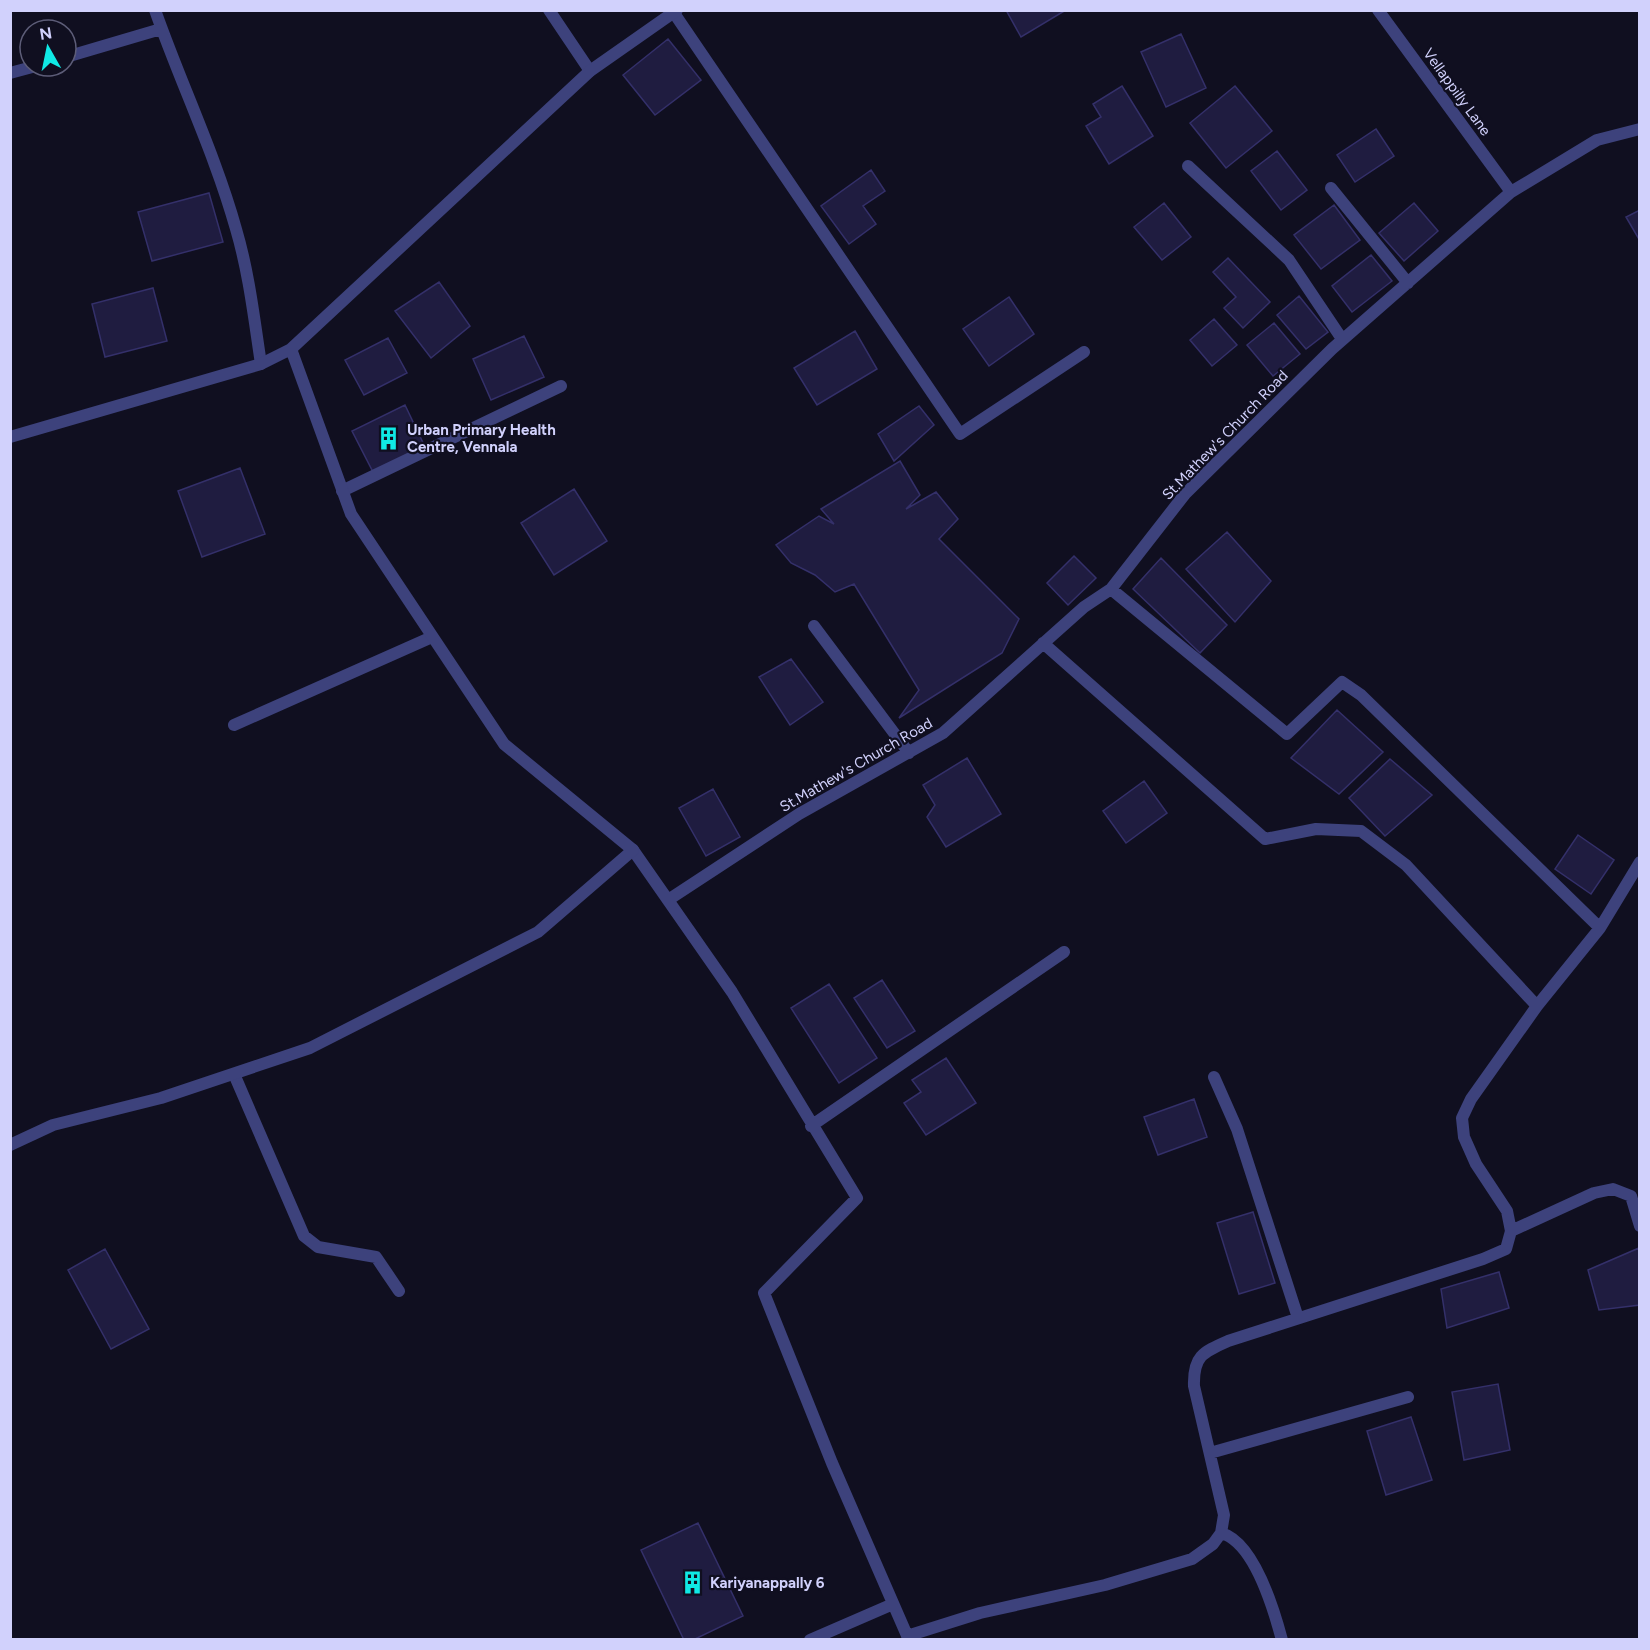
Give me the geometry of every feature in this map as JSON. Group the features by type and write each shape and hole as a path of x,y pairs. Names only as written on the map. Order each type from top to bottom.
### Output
{"street":[{"path":"155,10 200,124 237,231 250,291 261,364"},
{"path":"549,10 590,71"},
{"name":"Vellappilly Lane","path":"1378,10 1511,192"},
{"path":"10,437 261,364 291,349 590,71 675,12 960,434 1084,352"},
{"path":"78,53 161,29"},
{"name":"St.Mathew's Church Road","path":"668,900 800,814 943,733 1084,607 1111,589 1185,494 1342,339 1511,192 1597,140 1640,129"},
{"path":"1188,166 1289,260 1342,339"},
{"path":"1331,188 1408,283"},
{"path":"291,349 351,514 432,637 504,744 633,850 732,992 811,1126 857,1198 764,1293 832,1463 908,1638 980,1613 1105,1585 1192,1559 1213,1544 1221,1533 1224,1515 1194,1386 1193,1367 1204,1352 1298,1318 1483,1259 1506,1249 1511,1231 1507,1211 1476,1164 1464,1137 1462,1118 1472,1099 1537,1006 1600,928 1640,862"},
{"path":"342,491 561,386"},
{"path":"1111,589 1287,734 1342,682 1360,695 1600,928"},
{"path":"814,626 909,753"},
{"path":"234,724 432,637"},
{"path":"1043,643 1265,838 1316,829 1361,831 1406,865 1537,1006"},
{"path":"10,1145 53,1125 161,1098 310,1048 538,932 633,850"},
{"path":"811,1126 1065,952"},
{"path":"234,1074 304,1236 318,1247 376,1257 399,1291"},
{"path":"1214,1077 1237,1129 1298,1318"},
{"path":"1511,1231 1594,1193 1613,1189 1631,1196 1640,1226"},
{"path":"1210,1453 1408,1397"},
{"path":"1221,1533 1235,1541 1253,1565 1274,1610 1282,1640"},
{"path":"810,1640 893,1604"}],"building":[{"path":"1006,10 1066,10 1021,37"},
{"path":"1181,34 1206,88 1166,107 1141,52"},
{"path":"668,39 701,80 655,115 623,75"},
{"path":"1122,86 1153,136 1109,164 1086,126 1101,117 1093,104"},
{"path":"1235,86 1272,131 1226,168 1190,123"},
{"path":"1376,129 1394,156 1355,182 1337,155"},
{"path":"1277,151 1307,190 1281,210 1251,171"},
{"path":"871,170 885,191 863,206 876,224 849,244 821,206"},
{"path":"209,193 223,242 152,261 138,212"},
{"path":"1164,203 1191,237 1162,260 1134,227"},
{"path":"1414,203 1438,231 1404,261 1379,233"},
{"path":"1334,205 1360,240 1321,269 1294,235"},
{"path":"1640,210 1640,241 1626,217"},
{"path":"1371,255 1392,281 1352,312 1332,286"},
{"path":"1228,258 1270,302 1243,328 1224,308 1236,297 1213,272"},
{"path":"439,282 470,326 431,358 395,311"},
{"path":"153,288 167,341 105,357 92,304"},
{"path":"1299,296 1328,332 1306,349 1277,315"},
{"path":"1009,297 1034,334 989,366 963,329"},
{"path":"1214,319 1237,345 1212,366 1190,340"},
{"path":"1274,323 1300,354 1273,376 1247,345"},
{"path":"855,331 877,369 817,405 794,368"},
{"path":"524,336 544,377 491,400 473,359"},
{"path":"388,338 407,373 364,395 345,360"},
{"name":"Urban Primary Health Centre, Vennala","path":"405,405 425,447 373,472 352,431"},
{"path":"919,406 934,425 894,461 878,434"},
{"path":"900,461 920,495 906,509 936,492 958,519 939,539 1019,619 1002,653 899,718 919,690 854,584 835,592 815,575 791,563 776,545 819,516 834,524 821,509"},
{"path":"240,468 265,534 202,557 178,491"},
{"path":"574,489 607,541 554,575 521,523"},
{"path":"1227,532 1271,581 1235,622 1186,569"},
{"path":"1074,556 1096,578 1068,605 1047,583"},
{"path":"1161,558 1227,625 1200,653 1133,589"},
{"path":"791,659 823,702 790,725 759,677"},
{"path":"1337,710 1383,752 1339,794 1291,758"},
{"path":"967,758 1001,814 946,847 927,817 935,805 923,785"},
{"path":"1390,759 1432,795 1385,836 1349,798"},
{"path":"1144,781 1167,813 1126,843 1103,811"},
{"path":"713,789 740,837 706,856 679,808"},
{"path":"1578,835 1614,860 1591,894 1555,869"},
{"path":"882,980 915,1031 887,1048 854,998"},
{"path":"829,984 877,1058 839,1083 791,1008"},
{"path":"946,1058 976,1103 926,1135 904,1103 921,1092 912,1080"},
{"path":"1194,1099 1207,1137 1158,1155 1144,1117"},
{"path":"1253,1212 1275,1283 1239,1294 1217,1223"},
{"path":"1639,1248 1640,1305 1599,1310 1588,1270"},
{"path":"105,1249 149,1329 111,1349 68,1270"},
{"path":"1499,1272 1509,1308 1447,1328 1441,1289"},
{"path":"1498,1384 1510,1450 1464,1460 1452,1392"},
{"path":"1411,1417 1432,1480 1386,1495 1367,1431"},
{"name":"Kariyanappally 6","path":"698,1523 743,1616 693,1640 684,1640 641,1550"}],"place":[{"name":"Urban Primary Health Centre, Vennala","path":"389,439"},
{"name":"Kariyanappally 6","path":"692,1583"}]}
